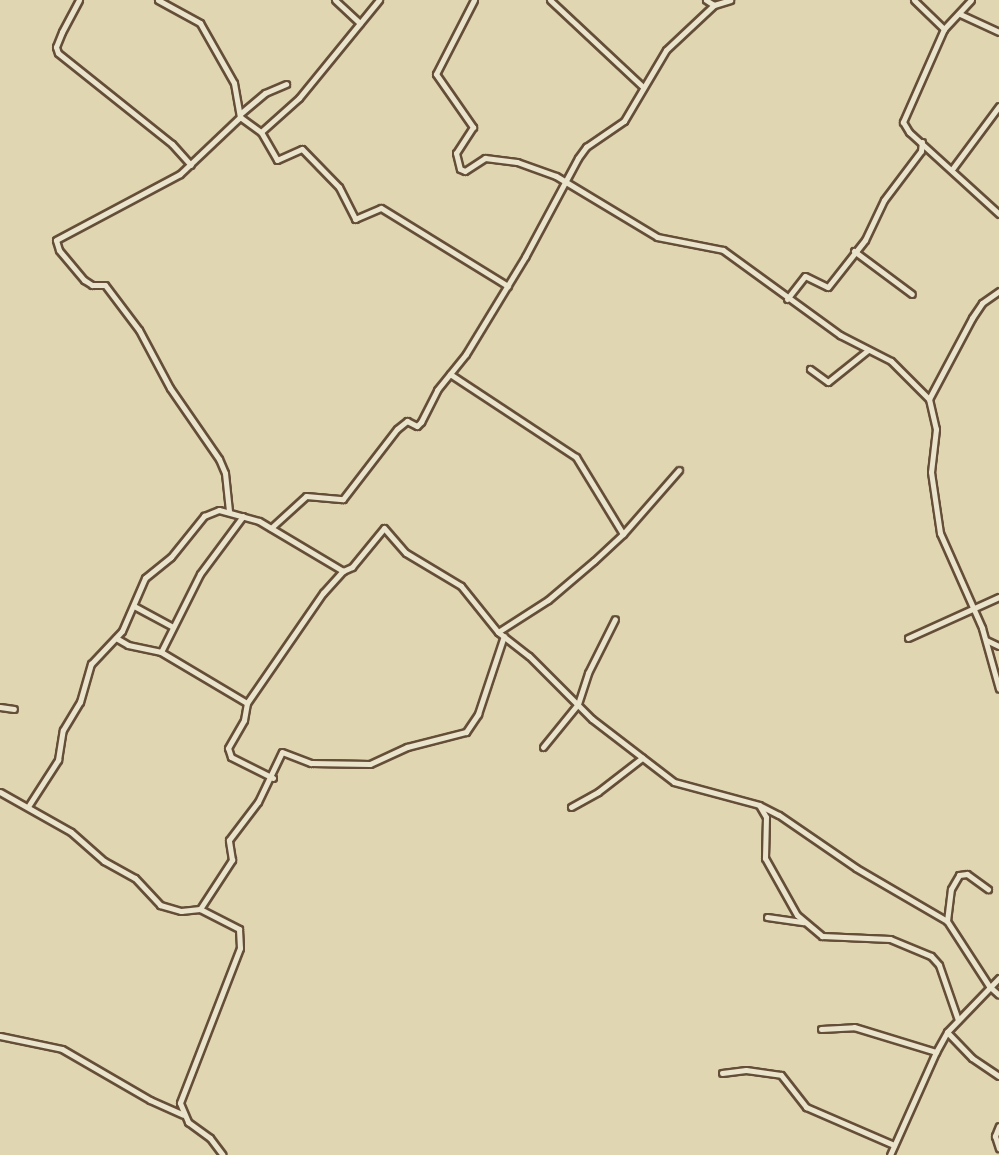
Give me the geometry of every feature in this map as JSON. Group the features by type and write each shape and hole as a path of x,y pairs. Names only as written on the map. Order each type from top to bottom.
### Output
{"street":[{"path":"79,0 56,47 58,53 172,144 191,165"},
{"path":"158,0 200,22 234,83 240,116 261,132 278,160 283,161 297,150 305,151 339,187 355,219 381,208 508,286"},
{"path":"334,0 360,23"},
{"path":"261,132 299,98 379,0"},
{"path":"474,0 436,74 473,128 456,153 457,166 463,171 482,158 509,160 565,182 642,230 723,250 787,299 902,369 929,399 936,429 931,472 937,519 944,546 975,609 999,689"},
{"path":"706,0 714,6"},
{"path":"271,528 306,496 344,499 397,429 407,421 417,426 421,422 508,286 586,147 628,115 666,50 714,6 730,0"},
{"path":"914,0 944,29"},
{"path":"971,0 944,29 903,122 999,214"},
{"path":"553,1 643,87"},
{"path":"960,14 999,32"},
{"path":"229,512 225,473 219,459 184,411 152,351 105,285 88,284 59,250 56,240 170,180 191,165 257,99 286,84"},
{"path":"953,168 999,106"},
{"path":"787,299 805,276 822,288 828,287 854,251 865,240 884,200 921,151 922,142"},
{"path":"854,251 912,294"},
{"path":"929,399 972,318 982,303 999,291"},
{"path":"810,369 828,382 868,350"},
{"path":"450,374 576,457 623,534"},
{"path":"498,632 548,600 623,534 679,470"},
{"path":"29,805 58,760 63,730 80,702 88,669 116,638 134,606 145,578 171,557 204,516 213,511 243,516 271,528 343,571"},
{"path":"161,652 200,574 243,516"},
{"path":"273,778 249,768 228,752 244,720 248,703 323,593 343,571 352,567 384,528 406,553 461,586 498,632 642,758 685,787 759,805 947,921 989,986 999,995"},
{"path":"908,638 999,597"},
{"path":"134,606 173,627"},
{"path":"543,747 578,704 588,672 615,619"},
{"path":"200,909 232,860 229,840 273,778 284,750 311,763 370,764 407,747 466,732 478,714 504,636"},
{"path":"116,638 128,645 161,652 248,703"},
{"path":"986,640 999,646"},
{"path":"0,707 14,709"},
{"path":"571,807 598,792 642,758"},
{"path":"0,792 29,805 71,832 104,861 132,876 160,905 181,911 200,909 234,925 242,940 181,1095 183,1114"},
{"path":"759,805 766,817 765,858 804,922"},
{"path":"947,921 951,889 959,875 967,874 988,889"},
{"path":"767,917 804,922 830,938 890,939 931,956 942,972 958,1020"},
{"path":"890,1155 947,1032 999,978"},
{"path":"821,1029 854,1027 936,1052"},
{"path":"947,1032 972,1058 999,1076"},
{"path":"0,1036 62,1049 150,1100 183,1114 223,1155"},
{"path":"722,1072 746,1070 781,1075 806,1107 894,1145"},
{"path":"999,1126 995,1136 999,1148"}]}
